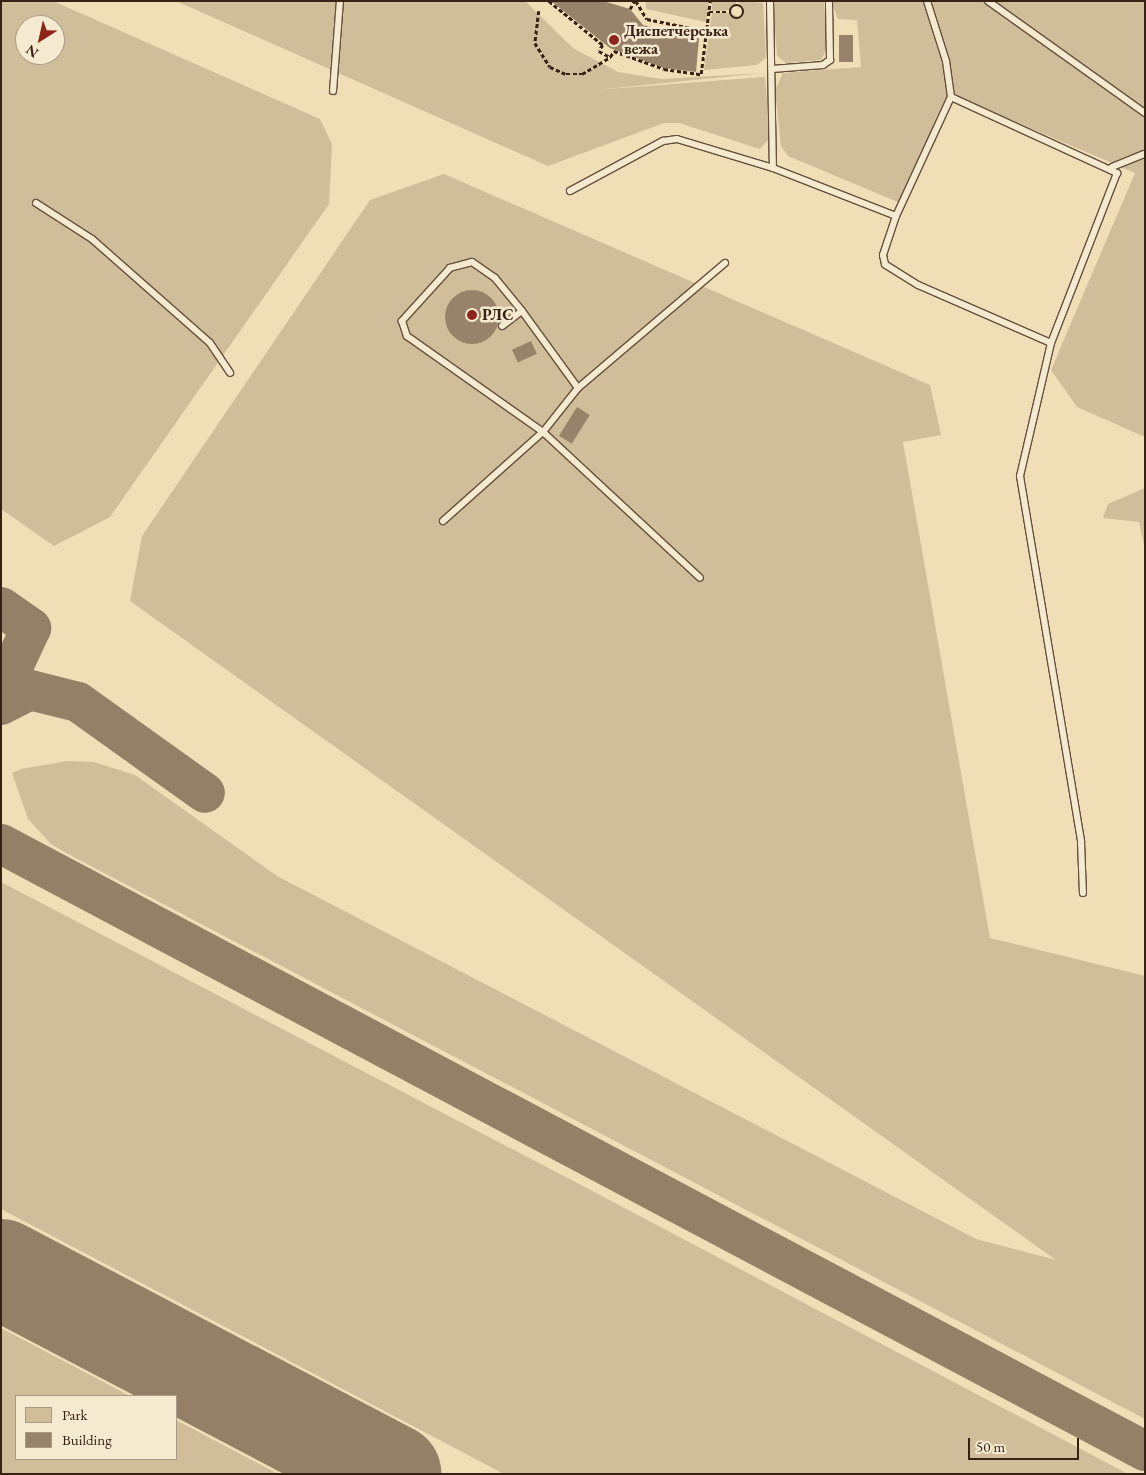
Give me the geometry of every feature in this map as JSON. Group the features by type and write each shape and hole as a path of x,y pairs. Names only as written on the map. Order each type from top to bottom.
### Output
{"lane":[{"path":"333,91 340,1"},
{"path":"770,1 773,168"},
{"path":"772,69 823,65 830,60 829,1"},
{"path":"927,1 946,61 951,97 896,216 883,255 891,271 1051,343"},
{"path":"988,1 1145,113"},
{"path":"951,97 1112,167 1117,179 1051,343 1020,476 1081,842 1084,893"},
{"path":"570,191 662,141 677,139 773,168 896,216"},
{"path":"1112,167 1145,154"},
{"path":"36,203 92,239 210,342 230,373"},
{"path":"578,388 522,311 483,268 462,261 450,268 402,321 402,329 543,432 700,578"},
{"path":"442,521 543,432 578,388 725,263"},
{"path":"502,326 522,311"}],"path":[{"path":"549,1 603,44 599,51 610,57"},
{"path":"630,9 635,1 647,19 706,31"},
{"path":"540,11 535,43 550,67 566,74 582,74 610,57 614,51 664,70 701,74 710,1"},
{"path":"737,3 744,10 742,17 733,18 730,12 737,3"},
{"path":"709,12 730,12"}],"green space":[{"path":"1,1 53,1 320,119 332,144 329,204 110,517 54,546 1,509"},
{"path":"176,1 525,1 573,48 618,72 661,79 765,73 595,90 765,77 770,138 760,149 679,123 664,123 548,166"},
{"path":"646,1 709,1 706,22 646,9"},
{"path":"712,1 736,1 736,5 730,10 712,11"},
{"path":"738,1 763,3 766,58 757,65 704,70 712,13 730,13 740,18 744,12"},
{"path":"773,1 824,1 827,48 821,60 786,63 777,56"},
{"path":"831,1 1145,1 1145,437 1077,407 1051,370 1135,173 951,94 900,203 788,156 781,146 775,90 783,73 861,67 857,20 838,19"},
{"path":"444,174 930,385 941,435 903,442 990,938 1145,976 1145,1419 66,853 51,844 28,819 12,773 21,769 67,761 94,762 135,775 277,876 976,1239 1056,1260 130,601 142,536 370,200"},
{"path":"1145,488 1145,550 1139,522 1103,518 1108,504"},
{"path":"1,882 1128,1474 504,1474 1,1209"},
{"path":"1,1328 128,1395 15,1395 15,1460 178,1460 178,1421 278,1474 1,1474"}],"building":[{"path":"551,1 603,1 630,9 643,25 699,38 696,72 664,68 610,48"},
{"path":"839,35 853,35 853,62 839,62"},
{"name":"РЛС","path":"467,290 477,290 487,294 495,302 499,317 495,332 487,340 477,344 467,344 457,340 449,332 445,322 445,312 449,302 457,294"},
{"path":"531,341 537,354 518,363 512,350"},
{"path":"577,407 590,415 572,444 559,436"}],"taxiway":[{"path":"1,607 31,628 1,693"},
{"path":"1,705 30,690 78,702 205,793"},
{"path":"1,844 1145,1451"}],"runway":[{"path":"1,1269 391,1474"}],"place":[{"name":"Диспетчерська вежа","path":"614,40"},
{"name":"РЛС","path":"472,315"}]}
